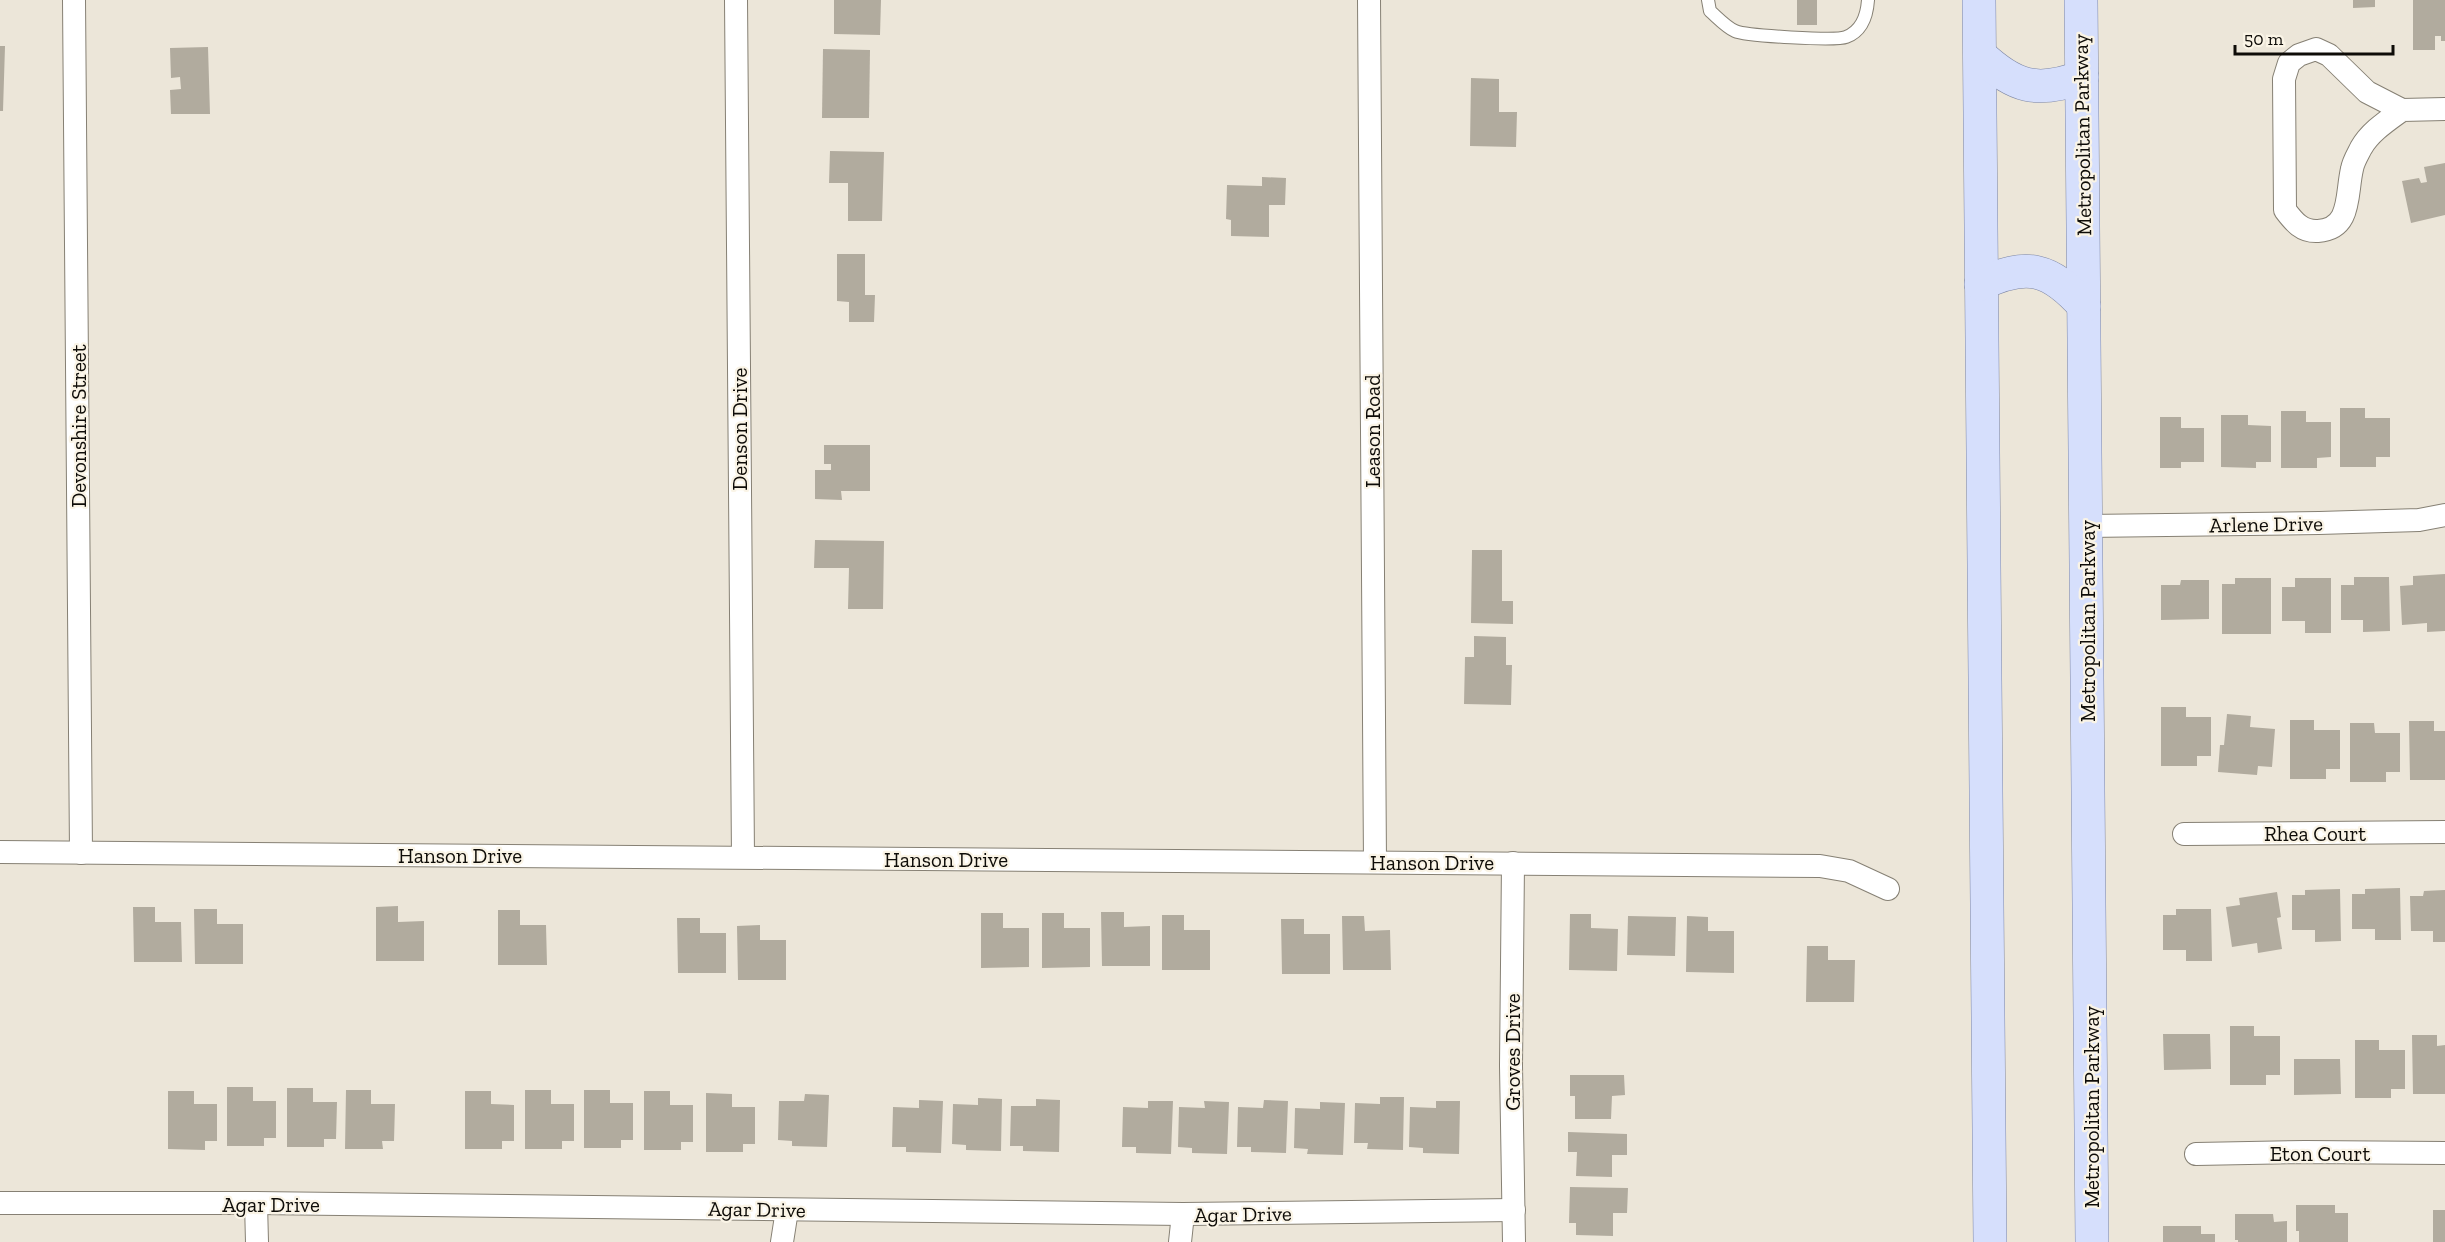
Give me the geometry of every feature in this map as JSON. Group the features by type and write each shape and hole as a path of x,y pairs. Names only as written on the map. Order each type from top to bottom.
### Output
{"main road":[{"path":"1979,0 1990,1242"},
{"name":"Metropolitan Parkway","path":"2081,0 2092,1242"},
{"path":"1980,55 1996,70 2028,85 2052,86 2082,77"},
{"path":"1981,284 2017,271 2031,271 2049,276 2068,288 2084,306"}],"street":[{"name":"Devonshire Street","path":"74,0 81,853"},
{"name":"Denson Drive","path":"736,0 743,857"},
{"name":"Leason Road","path":"1369,0 1375,862"},
{"path":"2402,110 2381,125 2362,146 2352,167 2347,205 2342,220 2330,230 2314,232 2297,227 2285,210 2284,79 2289,63 2299,54 2316,50 2329,55 2367,92 2402,110 2445,109"},
{"name":"Arlene Drive","path":"2086,526 2419,520 2445,515"},
{"name":"Rhea Court","path":"2184,834 2445,832"},
{"name":"Hanson Drive","path":"0,852 1820,866 1849,871 1888,889"},
{"name":"Groves Drive","path":"1513,863 1511,1066 1514,1242"},
{"name":"Eton Court","path":"2196,1154 2445,1153"},
{"name":"Agar Drive","path":"0,1203 256,1203 1183,1214 1514,1210"},
{"path":"256,1203 257,1242"},
{"path":"782,1242 787,1210"},
{"path":"1180,1242 1183,1214"}],"lane":[{"path":"1708,0 1710,11 1736,31 1752,35 1845,38 1858,29 1867,15 1868,0"}],"building":[{"path":"834,0 881,0 880,35 834,34"},
{"path":"1797,0 1817,0 1817,25 1797,25"},
{"path":"2353,0 2375,0 2375,7 2353,8"},
{"path":"2413,0 2445,0 2445,41 2441,41 2441,36 2435,36 2435,50 2413,50"},
{"path":"0,46 5,46 3,111 0,111"},
{"path":"208,47 210,114 171,114 170,90 181,89 180,77 171,78 170,48"},
{"path":"823,49 870,50 869,118 822,118"},
{"path":"1471,78 1499,79 1499,112 1517,112 1516,147 1470,146"},
{"path":"830,151 884,152 882,221 848,221 848,183 829,183"},
{"path":"2445,163 2445,215 2411,223 2402,181 2419,178 2421,183 2427,182 2424,167"},
{"path":"1262,177 1286,178 1285,205 1269,205 1269,237 1231,236 1231,220 1226,219 1227,185 1262,186"},
{"path":"837,254 865,254 865,295 875,295 874,322 849,322 849,302 837,301"},
{"path":"2340,408 2365,408 2365,418 2390,418 2390,457 2376,457 2376,467 2340,467"},
{"path":"2281,411 2306,411 2306,422 2331,422 2331,457 2317,458 2317,468 2281,468"},
{"path":"2221,415 2248,415 2248,425 2271,426 2271,462 2256,462 2256,468 2221,467"},
{"path":"2160,417 2181,417 2181,428 2204,428 2204,462 2181,462 2181,468 2160,468"},
{"path":"824,445 870,445 870,491 841,491 842,500 815,499 815,470 831,470 831,464 824,464"},
{"path":"815,540 884,541 883,609 848,609 849,568 814,568"},
{"path":"1472,550 1502,550 1502,601 1513,601 1513,624 1471,623"},
{"path":"2445,574 2445,631 2427,632 2427,623 2402,625 2400,586 2413,585 2413,576"},
{"path":"2354,577 2389,577 2390,631 2363,632 2363,620 2341,620 2341,585 2354,585"},
{"path":"2235,578 2271,578 2271,634 2222,634 2222,584 2235,584"},
{"path":"2295,578 2331,578 2331,633 2305,633 2305,621 2282,621 2282,587 2295,587"},
{"path":"2181,580 2209,580 2209,619 2161,620 2161,585 2180,585"},
{"path":"1474,636 1506,637 1506,665 1512,665 1511,705 1464,704 1465,657 1474,657"},
{"path":"2161,707 2186,707 2186,717 2211,717 2211,756 2197,756 2197,766 2161,766"},
{"path":"2227,714 2251,716 2250,727 2275,729 2272,767 2258,766 2257,775 2218,772 2220,745 2224,745"},
{"path":"2290,720 2314,720 2314,730 2340,730 2340,769 2326,769 2326,779 2290,779"},
{"path":"2409,721 2434,721 2434,731 2445,731 2445,780 2410,780"},
{"path":"2350,723 2374,723 2375,733 2400,733 2400,772 2386,772 2386,782 2350,782"},
{"path":"2400,888 2401,940 2375,940 2375,929 2352,929 2352,894 2365,894 2365,889"},
{"path":"2340,889 2341,941 2315,942 2315,930 2292,930 2292,895 2305,895 2305,890"},
{"path":"2445,890 2445,942 2433,942 2433,931 2411,931 2410,896 2423,896 2424,891"},
{"path":"2277,892 2281,917 2277,918 2282,949 2258,953 2257,943 2232,947 2226,907 2240,905 2239,898"},
{"path":"398,906 398,922 424,921 424,961 376,961 376,907"},
{"path":"133,907 155,907 155,922 181,922 182,962 134,962"},
{"path":"194,909 217,909 217,924 243,924 243,964 195,964"},
{"path":"2176,909 2211,909 2212,961 2186,961 2186,950 2163,950 2163,915 2176,915"},
{"path":"498,910 520,910 520,925 546,925 547,965 498,965"},
{"path":"1101,912 1124,912 1124,927 1150,926 1150,966 1102,966"},
{"path":"981,913 1003,913 1003,928 1029,928 1029,967 981,968"},
{"path":"1042,913 1064,913 1064,928 1090,928 1090,967 1042,968"},
{"path":"1570,914 1591,914 1591,928 1618,929 1617,971 1569,970"},
{"path":"1162,915 1184,915 1184,930 1210,930 1210,970 1162,970"},
{"path":"1342,916 1364,916 1365,931 1390,930 1391,970 1343,970"},
{"path":"1628,916 1676,917 1675,956 1627,955"},
{"path":"1687,916 1708,917 1708,931 1734,931 1734,973 1686,972"},
{"path":"677,918 700,918 700,933 726,933 726,973 678,973"},
{"path":"1281,919 1304,919 1304,934 1330,934 1330,974 1282,974"},
{"path":"760,925 760,940 786,940 786,980 738,980 737,926"},
{"path":"1807,946 1828,946 1828,960 1855,960 1854,1002 1806,1002"},
{"path":"2230,1026 2254,1026 2254,1036 2280,1036 2280,1075 2266,1075 2266,1085 2230,1085"},
{"path":"2163,1034 2210,1034 2211,1069 2164,1070"},
{"path":"2412,1035 2437,1035 2437,1046 2445,1045 2445,1094 2413,1094"},
{"path":"2355,1040 2379,1040 2379,1050 2405,1050 2405,1089 2391,1089 2391,1098 2355,1098"},
{"path":"2294,1059 2340,1059 2341,1094 2294,1095"},
{"path":"1570,1075 1624,1075 1625,1095 1612,1096 1611,1119 1575,1119 1575,1096 1570,1096"},
{"path":"227,1087 253,1087 253,1101 276,1101 276,1138 264,1138 264,1146 227,1146"},
{"path":"287,1088 313,1088 313,1102 337,1102 336,1139 324,1139 324,1147 287,1147"},
{"path":"346,1090 371,1090 371,1104 395,1104 394,1141 382,1141 383,1149 345,1149"},
{"path":"525,1090 551,1090 551,1104 574,1104 574,1141 562,1141 562,1149 525,1149"},
{"path":"584,1090 610,1090 610,1103 633,1103 633,1140 621,1140 621,1148 584,1148"},
{"path":"168,1091 194,1091 194,1104 217,1104 217,1141 205,1141 205,1150 168,1149"},
{"path":"465,1091 491,1091 491,1104 514,1105 514,1141 502,1141 502,1149 465,1149"},
{"path":"644,1091 670,1091 670,1105 693,1105 693,1142 681,1142 681,1150 644,1150"},
{"path":"706,1093 732,1094 732,1107 755,1107 755,1144 743,1144 743,1152 706,1152"},
{"path":"805,1094 829,1095 827,1147 792,1146 792,1141 778,1140 779,1101 804,1101"},
{"path":"1380,1097 1404,1097 1403,1150 1367,1149 1368,1143 1354,1143 1355,1103 1380,1104"},
{"path":"978,1098 1002,1099 1001,1151 966,1150 966,1145 952,1144 953,1104 978,1105"},
{"path":"1036,1099 1060,1100 1059,1152 1023,1151 1023,1146 1010,1146 1011,1106 1036,1106"},
{"path":"919,1100 943,1101 941,1153 906,1152 906,1147 892,1147 893,1107 919,1108"},
{"path":"1264,1100 1288,1101 1286,1153 1251,1152 1251,1147 1237,1147 1238,1107 1263,1108"},
{"path":"1148,1101 1173,1101 1171,1154 1136,1153 1136,1147 1122,1147 1123,1107 1148,1108"},
{"path":"1204,1101 1229,1102 1227,1154 1192,1153 1192,1148 1178,1147 1179,1107 1205,1108"},
{"path":"1436,1101 1460,1101 1459,1154 1423,1153 1423,1148 1409,1147 1410,1107 1436,1108"},
{"path":"1320,1102 1345,1103 1343,1155 1307,1154 1308,1149 1294,1148 1295,1108 1320,1109"},
{"path":"1568,1132 1627,1134 1627,1155 1612,1155 1612,1177 1576,1176 1577,1152 1568,1152"},
{"path":"1570,1187 1628,1188 1627,1213 1613,1213 1613,1236 1576,1235 1576,1223 1569,1223"},
{"path":"2296,1205 2335,1205 2335,1213 2348,1213 2348,1242 2299,1242 2299,1231 2296,1231"},
{"path":"2433,1210 2445,1210 2445,1242 2433,1242"},
{"path":"2235,1214 2273,1214 2274,1222 2287,1221 2287,1242 2238,1242 2235,1240"},
{"path":"2163,1226 2201,1226 2201,1234 2215,1234 2215,1242 2163,1242"}]}
